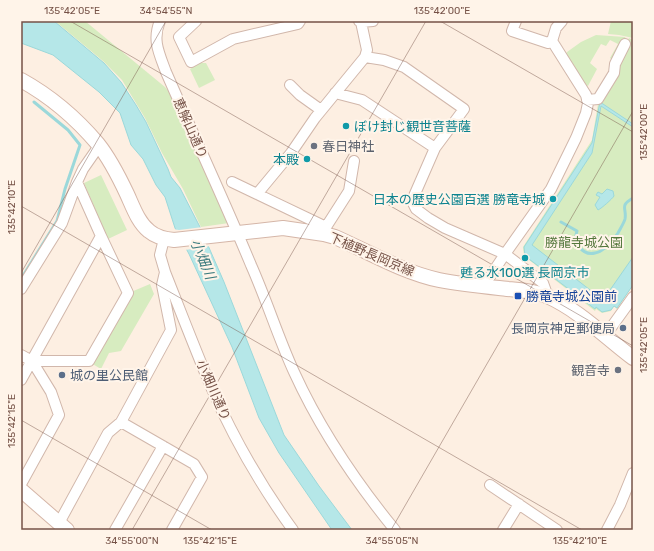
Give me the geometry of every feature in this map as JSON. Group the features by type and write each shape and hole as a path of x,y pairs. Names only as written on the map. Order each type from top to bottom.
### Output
{"main road":[{"path":"22,82 52,100 81,125 99,146 115,169 138,217 148,230 164,239"},
{"name":"下植野長岡京線","path":"164,239 174,240 283,228 325,230 335,237 399,267 420,275 440,281 526,291 548,297 564,305 633,358"},
{"path":"21,490 60,528"}],"street":[{"name":"恵解山通り","path":"160,21 156,30 157,46 166,72 234,234 252,266 271,319 294,373 322,427 345,463 394,530"},
{"path":"196,21 179,37 191,62 233,39 298,24 300,21"},
{"path":"257,194 291,153 321,110 364,57 367,50 360,22 373,21"},
{"path":"516,21 512,31 548,43 552,41"},
{"path":"483,287 551,189 576,138 588,107 587,100 552,41 556,28 562,21"},
{"path":"587,100 598,99 614,73 615,64 625,44"},
{"path":"364,57 384,60 404,66 464,109 435,148 414,196 413,203 416,209 445,228 505,254 543,283 548,297"},
{"path":"290,85 300,95 321,110"},
{"path":"335,93 362,100 435,148"},
{"path":"21,288 62,223 83,169 99,146"},
{"path":"232,182 325,230 349,191 354,161"},
{"path":"21,355 32,361 89,362 128,292 77,182"},
{"path":"21,380 102,236"},
{"name":"小畑川通り","path":"164,239 160,255 165,272 211,387 254,470 289,529"},
{"path":"60,528 108,433 122,422 171,330 162,285 165,272"},
{"path":"605,336 633,297"},
{"path":"21,484 59,415 51,392 32,361"},
{"path":"122,422 194,464 202,477 172,530"},
{"path":"116,530 163,446"},
{"path":"607,530 620,505 633,473"},
{"path":"490,485 557,530"},
{"path":"504,530 519,504"}],"green space":[{"path":"55,21 85,21 165,87 179,108 229,223 201,227 183,189 162,153 145,118 122,80 103,61"},
{"path":"611,21 633,21 633,38 608,34"},
{"path":"596,35 625,37 626,39 616,58 612,60 610,58 618,44 610,40 606,46 601,44 590,63 597,69 588,86 566,54 581,42"},
{"name":"勝龍寺城公園","path":"629,38 633,40 633,285 617,309 614,306 611,311 602,313 596,309 595,311 524,256 523,247 592,140 598,104"},
{"path":"200,63 206,63 215,80 199,88 190,69"},
{"path":"101,175 127,230 108,239 84,183"},
{"path":"150,284 154,294 121,351 109,353 101,369 91,363 131,292"}],"water":[{"name":"小畑川","path":"21,21 54,21 104,63 121,82 136,105 146,122 171,177 180,188 200,227 224,282 284,435 319,486 352,530 332,530 279,453 259,418 232,347 189,254 175,228 165,197 156,185 143,159 131,145 120,113 99,92 53,55 21,43"},
{"path":"600,102 633,124 633,127 601,106 592,153 532,245 603,300 633,257 633,285 617,308 614,306 611,310 602,312 596,307 595,309 525,256 524,247 592,143"},
{"path":"607,189 613,191 614,196 598,210 595,205 600,197 596,195 598,192 602,194"}],"pier":[{"path":"203,227 211,246 185,250 173,229 179,230"}],"waterway":[{"path":"21,279 57,221 65,189 80,145 68,130 34,102"},
{"path":"561,222 577,231 576,240 583,250 586,252 595,253 602,250 614,239 625,219 624,207 626,203 633,198"}],"place":[{"name":"ぼけ封じ観世音菩薩","path":"346,126"},
{"name":"春日神社","path":"314,146"},
{"name":"本殿","path":"307,159"},
{"name":"日本の歴史公園百選 勝竜寺城","path":"553,199"},
{"name":"甦る水100選 長岡京市","path":"525,258"},
{"name":"勝竜寺城公園前","path":"518,296"},
{"name":"長岡京神足郵便局","path":"623,328"},
{"name":"観音寺","path":"618,370"},
{"name":"城の里公民館","path":"62,375"}]}
